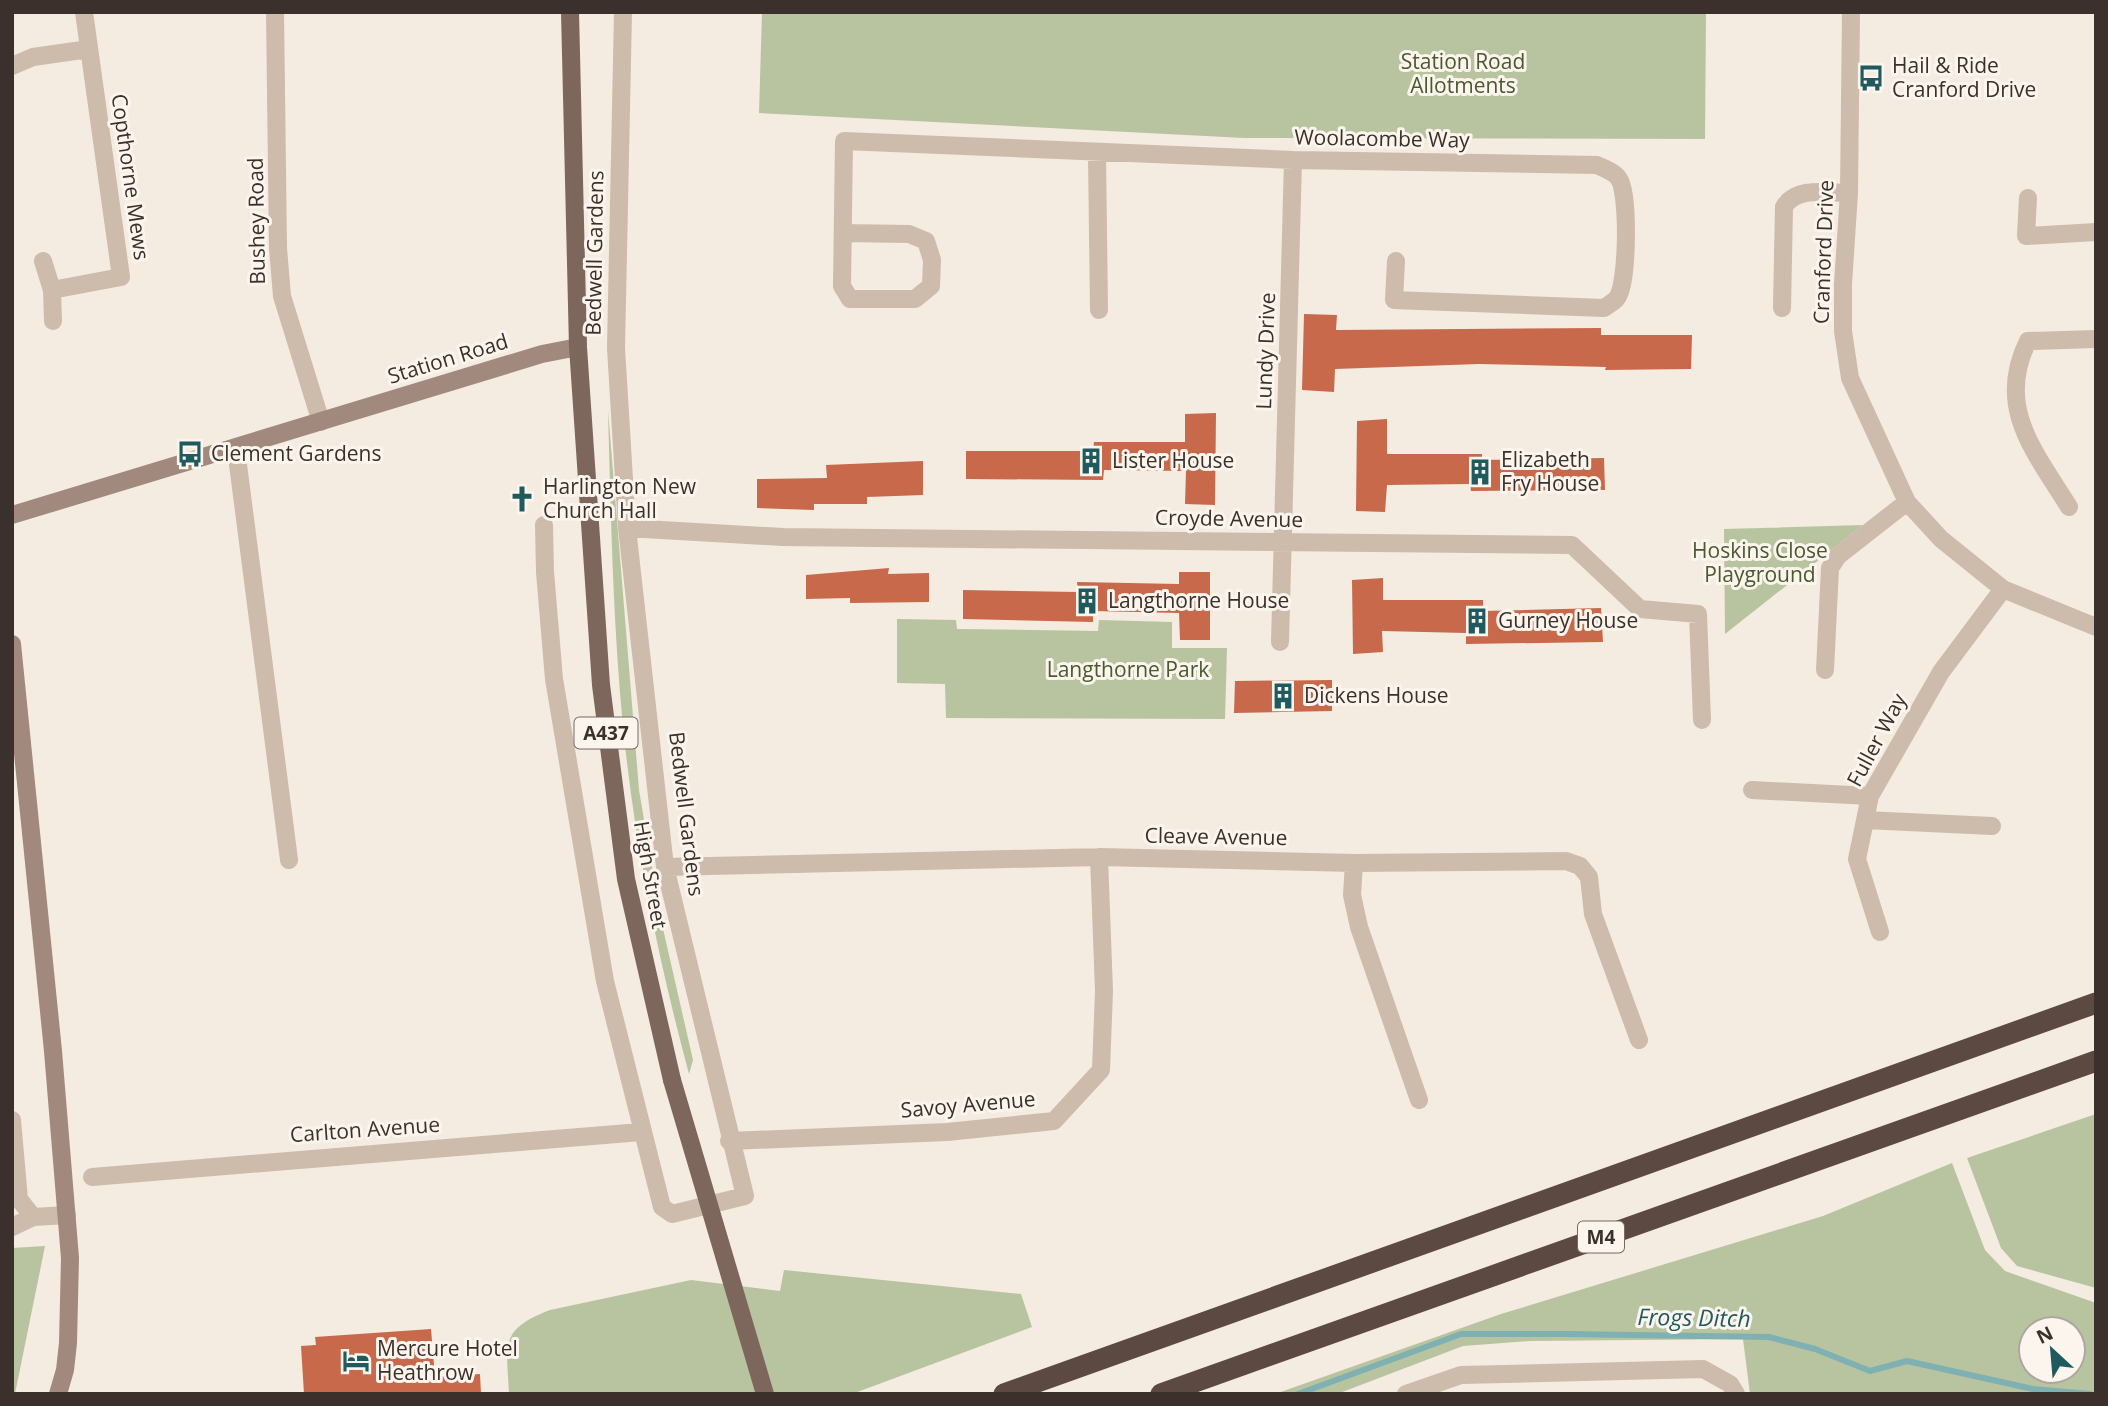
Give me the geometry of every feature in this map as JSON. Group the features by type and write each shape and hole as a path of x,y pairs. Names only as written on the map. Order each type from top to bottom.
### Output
{"highway":[{"name":"M4","path":"1004,1394 2096,1003"},
{"name":"M4","path":"1161,1394 2096,1061"}],"main road":[{"name":"A437","path":"570,12 578,347"},
{"name":"High Street","path":"578,347 601,685 614,806 642,961 671,1080 765,1394"}],"street":[{"name":"Copthorne Mews","path":"52,290 121,278 84,12"},
{"name":"Bushey Road","path":"275,12 278,248 282,296 321,422"},
{"name":"Bedwell Gardens","path":"624,12 616,348 628,528 665,866 729,1141 745,1196 672,1214 662,1208 641,1132"},
{"name":"Cranford Drive","path":"1851,12 1849,193 1843,331 1850,378 1908,502 1941,539 2004,589 2096,627"},
{"path":"12,66 33,57 89,49"},
{"name":"Woolacombe Way","path":"843,233 909,234 926,241 932,260 931,286 915,299 850,299 842,286 844,141 1097,154 1597,165 1617,176 1622,185 1626,199 1622,281 1618,297 1604,308 1394,300 1396,261"},
{"path":"1097,154 1099,310"},
{"name":"Lundy Drive","path":"1280,642 1293,160"},
{"path":"1782,308 1784,207 1789,199 1797,194 1849,193"},
{"path":"2028,198 2026,236 2096,232"},
{"path":"43,261 52,290 53,321"},
{"path":"2068,507 2022,431 2016,401 2021,356 2028,341 2096,339"},
{"name":"Station Road","path":"12,514 236,449 542,354 578,347"},
{"path":"236,449 289,860"},
{"path":"1825,670 1830,568 1838,556 1908,502"},
{"path":"544,525 554,680 605,981 641,1132"},
{"name":"Croyde Avenue","path":"628,528 783,537 1572,545 1640,609 1698,614 1702,720"},
{"name":"Fuller Way","path":"1880,933 1857,859 1870,796 1941,672 2004,589"},
{"path":"12,644 71,1277 68,1343 65,1370 58,1394"},
{"path":"1752,790 1870,796"},
{"path":"1865,820 1992,826"},
{"name":"Cleave Avenue","path":"665,866 1099,857 1354,863 1566,861 1580,866 1589,877 1593,914 1639,1040"},
{"name":"Savoy Avenue","path":"729,1141 947,1132 1054,1121 1101,1070 1104,991 1099,857"},
{"path":"1354,863 1352,895 1359,928 1419,1100"},
{"path":"12,1120 19,1199 33,1217"},
{"name":"Carlton Avenue","path":"92,1177 641,1132"},
{"path":"12,1227 33,1217 67,1215"},
{"path":"1406,1394 1461,1375 1703,1368 1730,1384 1736,1394"}],"green space":[{"name":"Station Road Allotments","path":"762,12 1706,12 1705,139 1244,138 759,113"},
{"path":"608,410 639,790 661,920 693,1060 689,1074 651,911 630,787 615,619"},
{"name":"Hoskins Close Playground","path":"1863,525 1725,634 1724,529"},
{"name":"Langthorne Park","path":"897,619 956,620 957,629 1098,631 1099,620 1172,622 1172,648 1227,648 1225,719 946,718 945,684 897,683"},
{"path":"2096,1114 2096,1288 2017,1266 2001,1248 1967,1158"},
{"path":"1952,1163 1985,1250 2005,1271 2096,1303 2096,1394 1750,1394 1743,1339 1530,1341 1463,1346 1337,1394 1275,1394 1501,1314 1823,1216"},
{"path":"45,1246 15,1394 12,1394 12,1248"},
{"path":"784,1270 1021,1294 1032,1327 852,1394 509,1394 509,1341 521,1325 533,1317 550,1310 691,1280 780,1291"}],"building":[{"path":"1304,314 1337,315 1336,330 1601,328 1601,335 1692,335 1691,369 1605,370 1606,367 1479,364 1335,369 1334,392 1302,390"},
{"name":"Lister House","path":"1216,413 1215,505 1185,504 1186,471 1104,470 1103,480 966,479 966,451 1093,451 1094,442 1185,442 1185,414"},
{"name":"Elizabeth Fry House","path":"1387,419 1387,454 1482,454 1482,460 1604,458 1605,490 1471,491 1470,484 1387,485 1385,512 1356,511 1357,421"},
{"path":"923,461 923,495 867,497 867,504 814,504 814,510 757,508 757,479 827,478 826,465"},
{"path":"889,568 888,574 929,573 929,602 850,603 850,598 806,599 806,575"},
{"name":"Langthorne House","path":"1179,572 1210,572 1210,640 1180,640 1179,613 1093,611 1093,622 963,619 963,590 1078,592 1077,582 1179,584"},
{"name":"Gurney House","path":"1383,578 1383,600 1483,600 1483,611 1601,608 1603,642 1466,644 1466,633 1382,631 1383,652 1353,654 1352,580"},
{"name":"Dickens House","path":"1332,680 1332,711 1234,713 1235,681"},
{"name":"Mercure Hotel Heathrow","path":"431,1329 435,1377 480,1374 481,1394 304,1394 301,1346 316,1345 315,1337"}],"waterway":[{"name":"Frogs Ditch","path":"1298,1394 1461,1334 1769,1337 1815,1349 1870,1371 1907,1361 2033,1389 2090,1394"}],"place":[{"name":"Hail & Ride Cranford Drive","path":"1871,78"},
{"name":"Clement Gardens","path":"190,454"},
{"name":"Lister House","path":"1091,461"},
{"name":"Elizabeth Fry House","path":"1480,472"},
{"name":"Harlington New Church Hall","path":"522,499"},
{"name":"Langthorne House","path":"1087,601"},
{"name":"Gurney House","path":"1477,621"},
{"name":"Dickens House","path":"1283,696"},
{"name":"Mercure Hotel Heathrow","path":"356,1361"}]}
